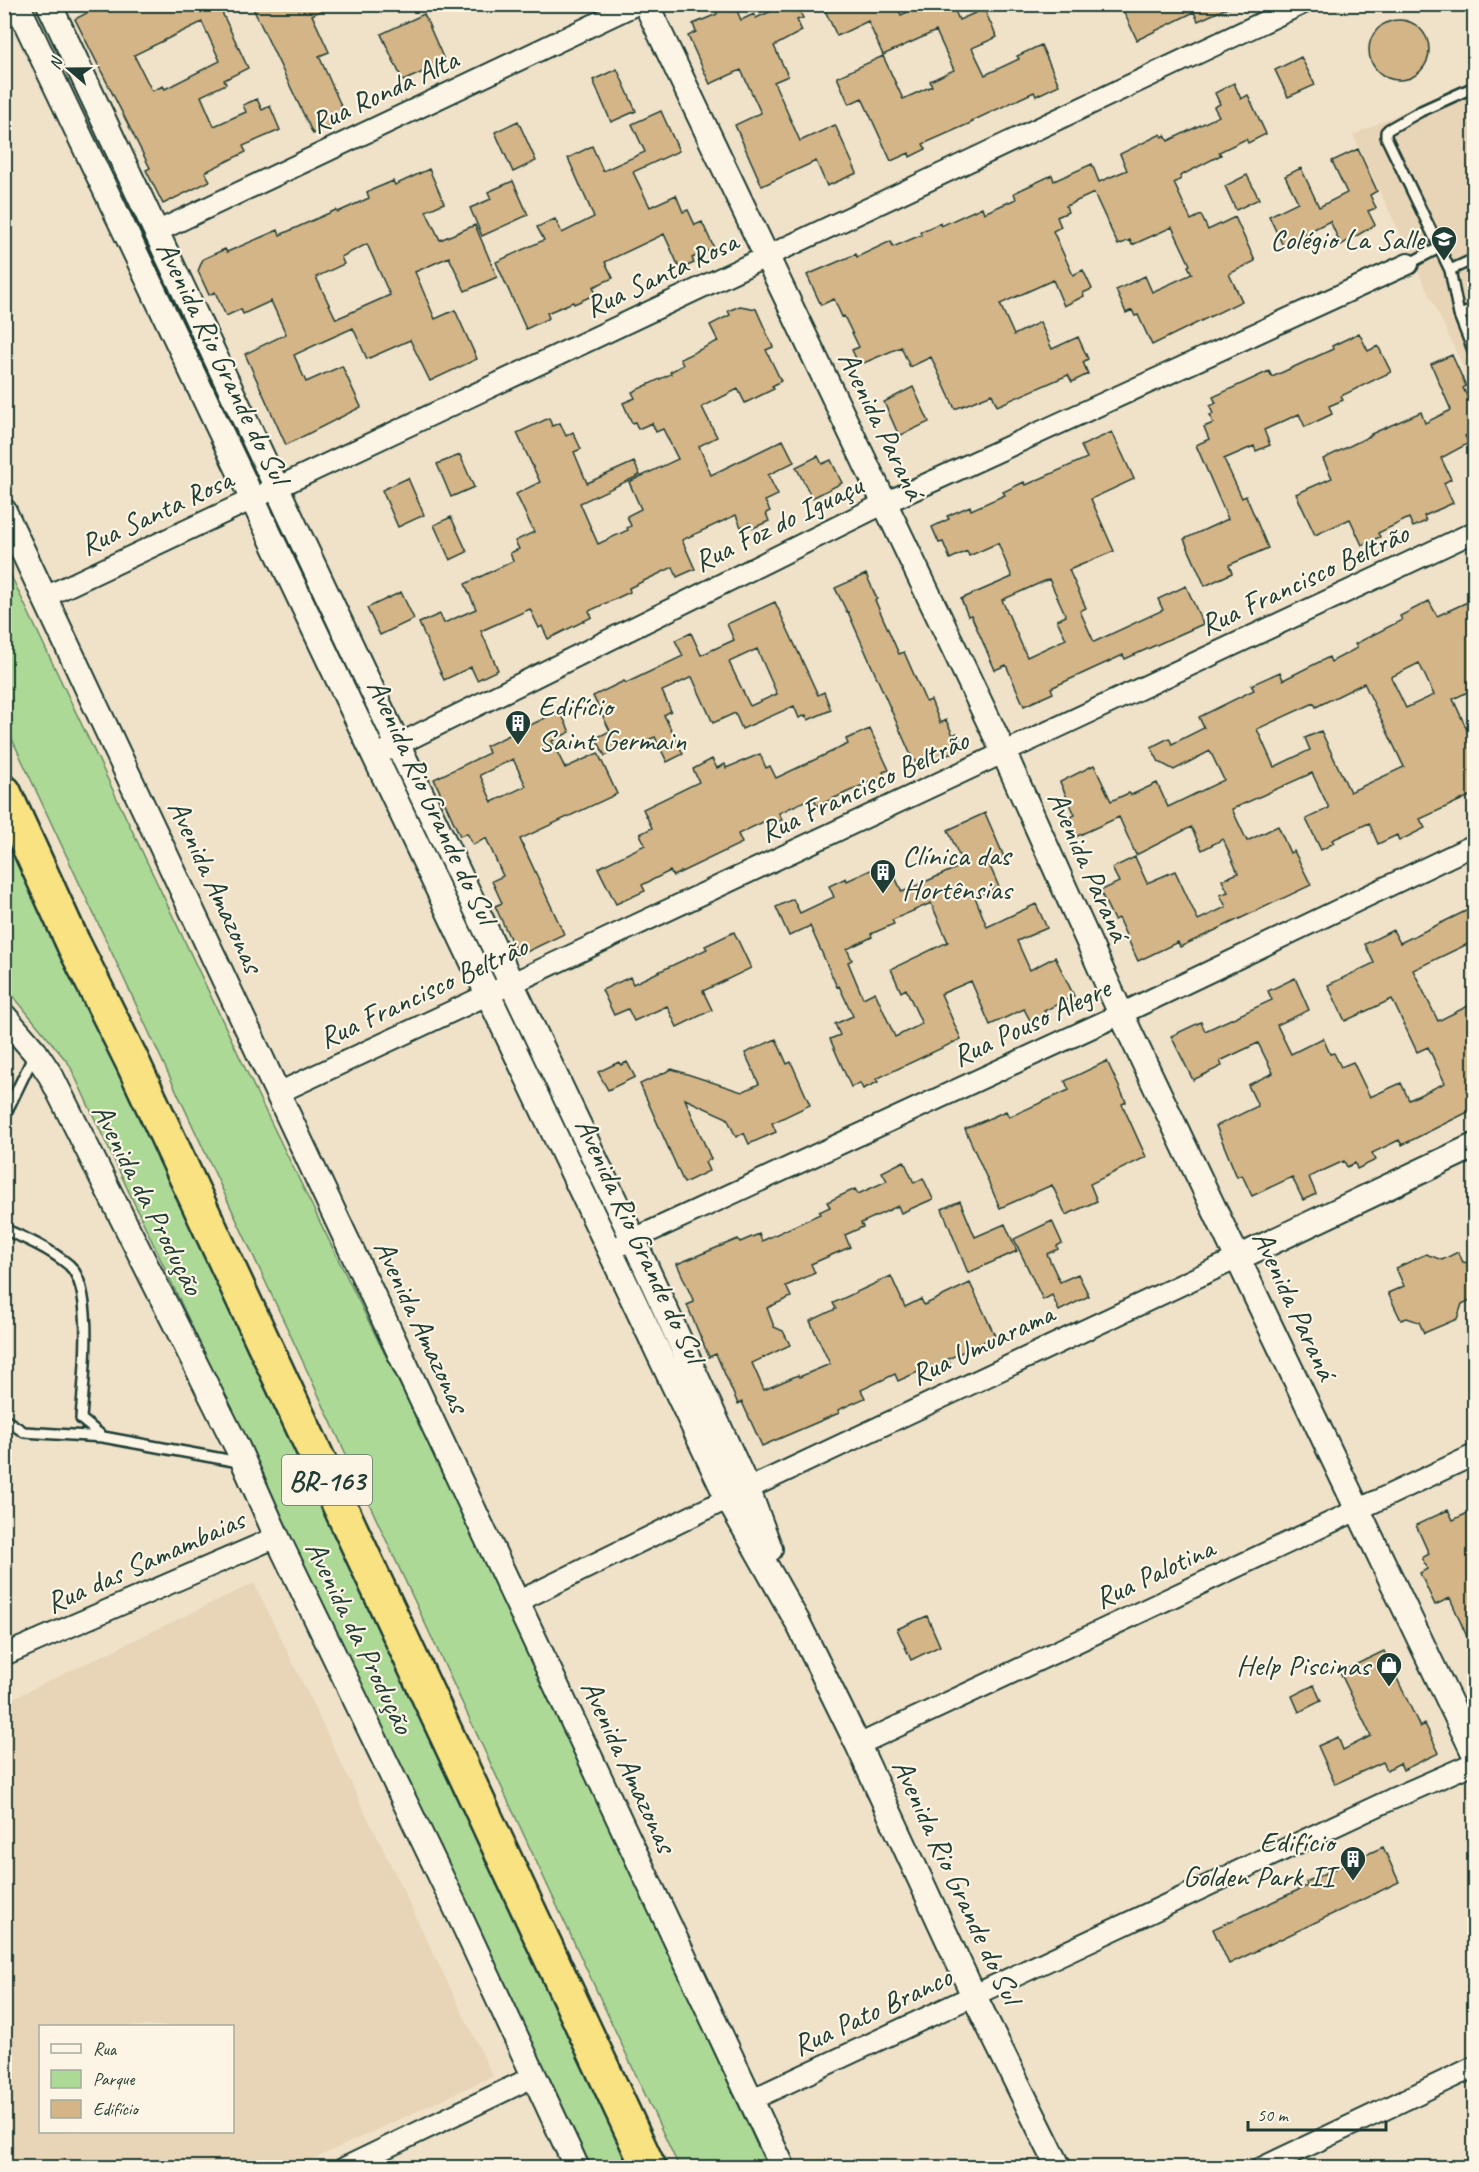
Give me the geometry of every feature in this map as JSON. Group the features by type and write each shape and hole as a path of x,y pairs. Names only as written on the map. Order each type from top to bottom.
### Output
{"highway":[{"name":"BR-163","path":"4,792 650,2168"}],"street":[{"name":"Avenida Rio Grande do Sul","path":"17,4 610,1250 738,1494"},
{"name":"Avenida Rio Grande do Sul","path":"49,4 633,1239 738,1494 858,1745 974,1996 1059,2168"},
{"name":"Rua Ronda Alta","path":"156,232 637,4"},
{"name":"Avenida Paraná","path":"646,4 1004,753 1121,1014 1474,1753"},
{"name":"Rua Santa Rosa","path":"45,597 1302,4"},
{"name":"Rua Foz do Iguaçu","path":"375,756 885,503 1408,264"},
{"name":"Avenida Amazonas","path":"4,511 783,2168"},
{"name":"Rua Francisco Beltrão","path":"278,1093 1474,532"},
{"name":"Rua Pouso Alegre","path":"610,1250 1121,1014 1474,845"},
{"name":"Avenida da Produção","path":"4,1016 35,1052 51,1076 244,1463 577,2168"},
{"name":"Rua Umuarama","path":"517,1602 738,1494 1474,1146"},
{"name":"Rua Palotina","path":"858,1745 1474,1455"},
{"name":"Rua das Samambaias","path":"4,1655 277,1537"},
{"name":"Rua Pato Branco","path":"751,2100 1392,1799 1474,1763"},
{"path":"1262,2168 1474,2067"},
{"path":"344,2168 535,2076"}],"lane":[{"path":"1474,87 1421,111 1386,132 1400,168 1450,270 1459,315 1474,353"},
{"path":"1408,264 1438,248"},
{"path":"1450,270 1474,259"},
{"path":"1459,315 1474,310"},
{"path":"4,1117 35,1052"},
{"path":"4,1229 43,1247 71,1267 84,1295 86,1355 81,1419 104,1437"},
{"path":"4,1419 24,1432 104,1437 244,1463"}],"shaded area":[{"name":"Colégio La Salle","path":"1474,79 1474,389 1353,135"},
{"path":"254,1583 493,2076 296,2167 5,2167 5,1702"}],"green space":[{"path":"4,561 264,1108 508,1605 767,2167 679,2167 5,724"},
{"path":"4,824 636,2167 586,2167 69,1064 5,986"}],"building":[{"path":"86,4 218,4 248,68 224,80 226,84 201,96 214,126 246,112 243,105 257,99 262,110 270,106 280,130 243,146 246,152 205,172 210,181 163,204 146,170 150,168 75,19 89,12","holes":["202,22 220,61 165,89 163,86 152,91 134,55"]},
{"path":"251,4 334,4 312,15 329,52 319,56 347,119 313,134"},
{"path":"734,4 741,20 754,14 756,18 787,4 796,4 803,18 797,20 802,31 774,46 788,76 774,82 800,141 835,125 857,173 827,186 816,161 762,186 735,125 761,113 741,70 710,84 688,36 696,32 693,24 717,14 716,11"},
{"path":"822,4 896,4 901,15 925,4 952,4 959,20 984,9 997,37 972,48 985,75 1019,59 1017,56 1041,45 1059,85 1036,96 1034,92 923,144 926,149 910,157 909,153 891,161 862,98 849,104 837,77 883,56 903,99 932,86 930,81 954,70 936,31 883,55 868,21 837,36"},
{"path":"1120,4 1236,4 1198,21 1194,12 1137,40"},
{"path":"424,14 445,62 403,81 381,34"},
{"path":"1399,20 1416,25 1424,33 1429,50 1424,67 1416,75 1399,80 1382,75 1374,67 1369,50 1374,33 1382,25"},
{"path":"1301,57 1315,85 1288,97 1275,70"},
{"path":"617,69 636,111 611,122 593,80"},
{"path":"1234,83 1241,99 1248,95 1266,134 1248,143 1246,139 1219,152 1221,155 1180,176 1181,179 1174,183 1191,220 1201,215 1208,230 1235,217 1255,261 1229,274 1242,301 1152,345 1138,315 1135,316 1132,310 1126,313 1116,290 1145,276 1152,292 1192,274 1188,266 1190,265 1172,227 1132,245 1130,240 1118,245 1094,193 1066,206 1068,212 1057,217 1061,227 1053,231 1073,275 1083,270 1092,289 1083,293 1084,296 1064,306 1053,280 1000,304 1014,335 1040,322 1052,349 1078,337 1088,359 1083,362 1088,374 1072,382 1068,375 997,406 992,394 955,409 931,357 910,367 901,347 859,365 852,350 859,347 844,316 842,317 834,299 821,305 807,275 856,254 857,257 891,241 893,247 921,235 920,232 940,223 941,226 982,207 984,213 1016,199 1014,193 1052,175 1054,181 1092,164 1099,182 1127,170 1120,154 1161,134 1162,137 1165,135 1168,141 1219,116 1214,107 1220,104 1215,93"},
{"path":"661,111 679,151 633,172 650,207 676,195 683,212 688,210 695,225 702,222 714,248 692,258 694,263 680,269 664,234 605,262 613,278 593,287 596,294 547,313 549,318 526,329 496,262 544,240 537,227 555,219 562,233 594,217 568,158 592,146 603,171 645,152 632,124"},
{"path":"518,121 536,161 513,172 495,132"},
{"path":"1358,149 1377,191 1370,195 1376,208 1368,211 1375,225 1341,245 1330,221 1296,238 1298,241 1284,248 1269,216 1298,202 1285,176 1301,168 1319,207 1347,193 1332,161"},
{"path":"429,169 444,203 426,211 440,240 475,225 497,277 465,291 449,257 415,272 435,319 455,310 477,359 430,381 410,340 367,359 353,328 324,341 294,355 306,382 342,366 361,407 286,445 245,354 286,334 271,301 243,314 241,309 226,316 215,292 209,295 198,271 203,259 225,249 227,252 278,230 280,235 369,198 367,192 393,181 395,185","holes":["367,244 390,295 336,319 316,277 344,264 341,257"]},
{"path":"1247,175 1259,199 1236,210 1225,186"},
{"path":"513,181 528,215 482,236 470,208 491,199 488,192"},
{"path":"740,306 756,309 773,347 766,350 781,381 772,386 774,389 745,403 738,389 702,407 717,437 699,446 711,475 783,440 794,462 768,475 778,495 765,501 770,511 766,513 769,521 753,528 750,523 741,527 736,515 682,540 695,569 677,577 673,567 629,588 630,592 589,611 592,617 548,639 542,626 539,628 530,609 481,631 498,670 477,680 471,667 444,680 419,623 440,614 444,623 476,609 465,584 513,561 510,553 519,549 515,541 534,532 516,494 540,482 517,433 549,418 552,426 560,423 566,436 573,432 581,449 574,452 587,483 634,462 640,475 580,503 598,544 628,530 627,528 631,526 627,516 641,509 629,482 678,459 663,429 656,432 652,423 638,429 635,422 632,423 623,403 635,398 632,392 671,374 670,372 683,365 680,359 718,341 710,325 730,315 728,311"},
{"path":"1359,333 1368,351 1378,346 1391,372 1341,396 1343,400 1329,406 1332,414 1305,427 1299,414 1264,430 1270,445 1256,451 1254,446 1224,459 1242,498 1246,496 1268,548 1229,565 1232,573 1205,586 1184,539 1228,519 1196,445 1209,439 1204,427 1213,423 1210,406 1216,403 1213,397 1269,371 1272,377 1333,349 1332,346"},
{"path":"1452,355 1466,386 1463,388 1474,410 1474,431 1465,436 1469,443 1441,458 1451,479 1444,483 1453,503 1424,516 1426,521 1413,527 1409,518 1378,533 1380,537 1362,545 1350,519 1315,535 1296,494 1332,478 1323,459 1421,412 1425,423 1451,410 1431,364"},
{"path":"913,387 929,422 899,436 884,402"},
{"path":"1112,432 1134,479 1091,499 1114,551 1069,570 1086,608 1080,611 1094,642 1163,610 1158,599 1186,586 1203,624 1125,659 1123,655 1051,688 1053,693 1024,706 1006,665 995,670 971,615 968,616 961,599 1012,577 998,543 969,556 967,551 950,559 943,542 939,543 932,527 949,519 947,516 970,506 971,510 1005,495 1003,492 1024,482 1026,485 1087,458 1081,446","holes":["1049,579 1066,616 1057,620 1066,639 1027,657 1002,600"]},
{"path":"460,455 474,487 451,497 437,464"},
{"path":"818,456 822,464 831,460 842,483 812,498 796,467"},
{"path":"408,478 424,515 398,527 382,490"},
{"path":"451,517 467,552 450,560 434,525"},
{"path":"866,574 899,654 904,652 926,702 931,700 940,723 946,720 953,735 957,733 963,748 918,768 835,588"},
{"path":"401,592 414,619 380,635 367,608"},
{"path":"1474,599 1474,689 1453,699 1474,745 1474,794 1420,819 1425,828 1399,841 1397,835 1378,844 1369,823 1332,840 1334,843 1321,850 1306,819 1329,808 1312,773 1232,809 1247,841 1278,826 1290,853 1294,851 1311,885 1180,947 1178,942 1138,961 1118,918 1114,920 1100,891 1119,882 1112,868 1135,857 1147,883 1175,871 1198,920 1226,907 1220,895 1228,892 1222,880 1238,873 1223,839 1202,850 1191,827 1136,855 1119,817 1071,839 1063,821 1075,815 1060,782 1094,765 1111,801 1157,783 1168,807 1224,780 1210,751 1174,770 1159,762 1151,747 1169,738 1172,744 1204,728 1199,717 1254,690 1251,685 1280,672 1283,680 1329,657 1331,662 1357,648 1355,644 1402,620 1400,616 1429,601 1437,616","holes":["1419,663 1434,695 1406,708 1391,677","1364,683 1404,767 1350,792 1321,731 1305,738 1310,750 1274,767 1257,729 1314,703 1316,707"]},
{"path":"775,602 818,695 824,692 831,710 808,720 806,715 799,718 794,706 742,729 735,713 713,723 692,677 662,691 671,711 664,715 683,754 667,762 655,737 638,744 637,741 605,756 596,738 610,731 593,696 683,656 675,640 691,633 701,655 734,640 727,624","holes":["757,649 777,694 750,706 729,662"]},
{"path":"560,711 570,732 552,741 565,768 598,753 617,794 520,839 564,934 518,956 495,906 502,903 492,881 503,876 486,838 473,845 467,833 460,836 434,779 489,753 486,746","holes":["513,759 526,786 492,802 480,775"]},
{"path":"870,729 889,770 883,772 885,776 817,806 813,797 779,813 782,820 767,827 765,821 738,834 742,843 673,876 670,871 642,885 645,891 616,904 598,868 645,845 640,834 652,828 643,809 699,782 693,769 712,759 717,768 725,764 726,768 760,754 766,768 770,766 776,778 848,744 846,739"},
{"path":"985,813 1004,857 989,864 999,887 975,897 987,927 1036,904 1047,928 1017,941 1030,970 1055,957 1074,996 1044,1011 1047,1016 1032,1024 1024,1009 990,1025 971,981 941,994 961,1039 876,1079 878,1082 863,1089 860,1083 851,1087 830,1039 840,1035 835,1024 853,1016 839,986 837,987 810,926 789,936 776,907 793,899 800,913 834,897 829,886 846,878 847,881 888,862 902,892 963,865 948,830","holes":["931,903 948,942 891,969 901,992 906,989 922,1024 895,1037 875,992 863,998 848,962 852,960 847,949 872,937 871,934 894,924 892,920"]},
{"path":"1474,907 1474,941 1413,970 1438,1021 1474,1003 1474,1109 1402,1145 1399,1140 1372,1153 1376,1160 1357,1169 1355,1163 1347,1167 1344,1161 1309,1177 1316,1194 1303,1200 1292,1177 1252,1196 1242,1175 1237,1177 1216,1126 1258,1106 1248,1085 1273,1073 1258,1043 1220,1061 1222,1066 1193,1080 1171,1036 1201,1022 1205,1031 1272,1000 1268,991 1295,978 1309,1010 1277,1025 1291,1054 1323,1038 1330,1054 1334,1053 1341,1067 1353,1062 1370,1097 1401,1083 1409,1100 1445,1083 1428,1047 1417,1052 1392,999 1345,1021 1328,985 1374,963 1365,944 1393,930 1400,943"},
{"path":"734,932 751,968 703,991 712,1010 677,1027 667,1006 634,1021 628,1009 614,1015 602,990 630,977 633,984 707,949 705,946"},
{"path":"776,1039 787,1064 791,1062 810,1105 772,1123 776,1132 749,1144 744,1133 736,1137 727,1118 685,1099 711,1159 705,1162 709,1171 684,1183 640,1084 672,1069 742,1092 759,1084 745,1053"},
{"path":"1107,1061 1126,1102 1122,1104 1146,1157 1090,1184 1097,1201 1066,1215 1052,1185 1000,1208 965,1129 1006,1111 1009,1117 1069,1090 1065,1081"},
{"path":"619,1062 621,1065 627,1062 635,1077 608,1090 598,1072"},
{"path":"904,1161 914,1183 923,1178 933,1199 901,1213 898,1206 861,1223 863,1227 845,1235 850,1247 811,1264 815,1273 786,1286 791,1297 767,1308 774,1327 783,1331 790,1345 752,1363 764,1390 830,1364 810,1321 836,1309 833,1303 891,1276 905,1307 921,1299 924,1305 970,1283 995,1336 948,1359 950,1363 934,1371 931,1366 898,1381 895,1374 861,1390 865,1398 838,1410 839,1413 762,1446 742,1402 738,1404 716,1354 709,1357 687,1305 694,1302 677,1264 738,1239 740,1242 759,1234 762,1241 820,1214 819,1212 830,1207 827,1202 855,1189 858,1194 887,1181 882,1172"},
{"path":"960,1201 975,1237 1005,1224 1017,1251 968,1273 942,1209"},
{"path":"1052,1221 1062,1243 1057,1246 1058,1249 1047,1254 1060,1282 1078,1274 1089,1296 1059,1311 1052,1295 1043,1300 1014,1239"},
{"path":"1458,1252 1463,1262 1468,1263 1474,1277 1474,1298 1462,1304 1457,1319 1424,1333 1419,1322 1407,1318 1401,1320 1388,1293 1404,1286 1396,1268 1426,1254 1442,1260"},
{"path":"1448,1510 1453,1520 1474,1510 1474,1653 1450,1598 1435,1605 1420,1573 1427,1569 1422,1558 1429,1554 1416,1525"},
{"path":"927,1616 940,1646 911,1660 897,1629"},
{"path":"1384,1651 1420,1727 1425,1724 1439,1753 1403,1770 1400,1763 1387,1770 1383,1762 1335,1784 1318,1746 1338,1737 1343,1750 1371,1736 1340,1672"},
{"path":"1314,1685 1321,1701 1299,1712 1292,1696"},
{"path":"1383,1847 1399,1882 1229,1964 1213,1929 1307,1886 1306,1882"}],"place":[{"name":"Colégio La Salle","path":"1444,262"},
{"name":"Edifício Saint Germain","path":"518,746"},
{"name":"Clínica das Hortênsias","path":"883,895"},
{"name":"Help Piscinas","path":"1389,1688"},
{"name":"Edifício Golden Park II","path":"1353,1882"}]}
